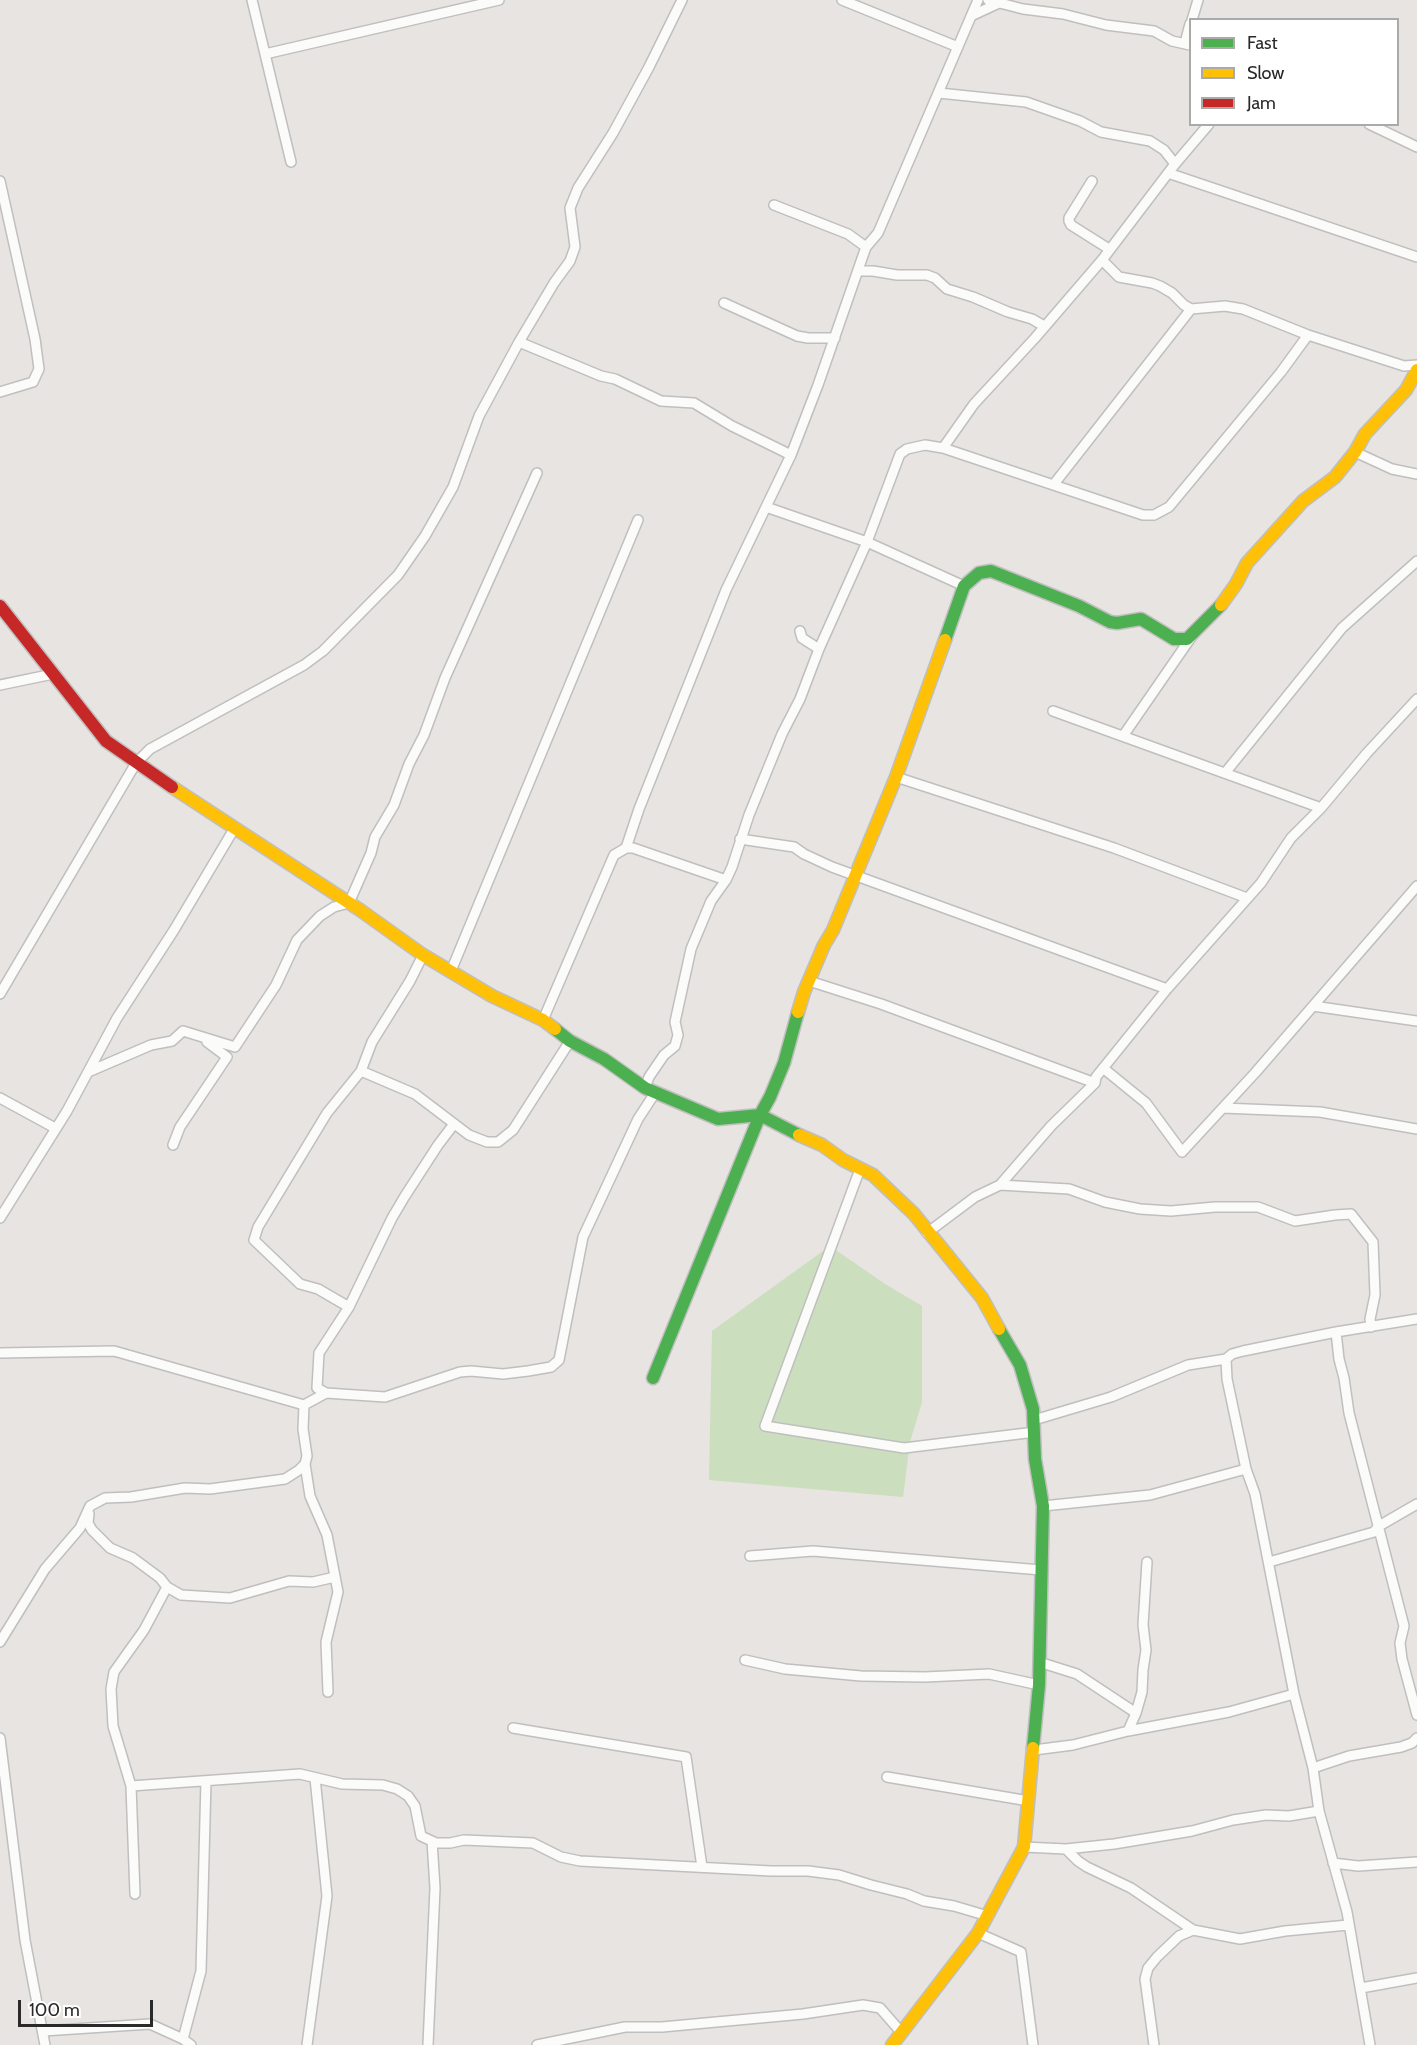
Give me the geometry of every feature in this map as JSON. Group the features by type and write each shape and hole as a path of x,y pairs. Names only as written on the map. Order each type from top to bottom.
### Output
{"street":[{"path":"252,0 291,162"},
{"path":"265,54 499,0"},
{"path":"0,994 136,763 150,748 304,665 323,651 398,575 425,536 453,487 479,416 519,342 554,283 570,261 575,247 570,208 578,188 613,134 682,0"},
{"path":"842,0 958,47"},
{"path":"543,1020 614,855 626,848 639,809 717,611 791,455 866,247 878,233 978,0"},
{"path":"988,0 1023,9 1063,14 1106,26 1154,31 1172,40 1188,44"},
{"path":"1193,18 1198,0"},
{"path":"971,16 1001,2"},
{"path":"939,93 1026,102 1080,121 1101,132 1150,141 1164,150 1175,164"},
{"path":"944,448 974,404 1102,260 1175,164 1207,126"},
{"path":"1373,126 1417,147"},
{"path":"1168,173 1417,257"},
{"path":"0,181 28,304 39,369 33,382 0,392"},
{"path":"1092,182 1069,221 1071,225 1109,249"},
{"path":"774,204 848,234 866,247"},
{"path":"1102,260 1119,277 1160,286 1191,309 1225,306 1243,309 1308,335 1404,366 1417,365"},
{"path":"858,271 927,275 935,278 948,289 1032,319 1044,326"},
{"path":"724,303 797,336 818,339 835,338"},
{"path":"1054,484 1191,309"},
{"path":"454,1124 423,1167 392,1218 349,1307 319,1353 317,1388 326,1393 385,1397 460,1372 503,1374 520,1372 551,1367 559,1360 583,1238 650,1090 649,1077 664,1055 675,1046 678,1035 675,1022 691,949 711,901 726,880 782,734 800,699 819,649 867,542 900,454 916,446 944,448 1143,515 1154,515 1169,507 1281,372 1308,335"},
{"path":"519,342 601,376 615,379 661,401 694,403 732,426 791,455"},
{"path":"1123,736 1192,636 1216,611 1236,585 1247,563 1303,501 1335,477 1355,452 1365,434 1406,390 1417,370"},
{"path":"1355,452 1392,469 1417,474"},
{"path":"349,903 371,853 375,837 394,805 445,678 537,473"},
{"path":"766,507 867,542 963,586"},
{"path":"451,971 638,520"},
{"path":"1225,773 1342,628 1417,561"},
{"path":"653,1378 760,1115 784,1064 804,992 833,930 896,777 963,586 980,573 991,571 1079,606 1110,622 1141,619 1174,639 1181,640 1192,636"},
{"path":"0,606 106,741 136,763 349,903 423,955 492,996 543,1020 570,1041 604,1059 650,1090 718,1119 760,1115 822,1145 843,1160 873,1175 905,1206 982,1298 1020,1365 1033,1409 1035,1459 1043,1506 1039,1685 1024,1847 978,1933 892,2045"},
{"path":"800,631 802,638 819,649"},
{"path":"0,686 53,674"},
{"path":"927,1233 975,1197 1000,1185 1051,1126 1095,1083 1096,1077 1167,989 1260,883 1291,838 1321,808 1367,753 1417,699"},
{"path":"1053,711 1321,808"},
{"path":"896,777 1114,849 1247,898"},
{"path":"0,1218 55,1128 68,1111 117,1018 174,930 234,829"},
{"path":"740,839 794,847 804,854 854,875 980,920 1038,944 1167,989"},
{"path":"626,848 649,853 726,880"},
{"path":"1103,1068 1146,1103 1182,1152 1417,886"},
{"path":"183,1031 235,1047 276,985 297,940 320,916 334,907 349,903"},
{"path":"349,1307 318,1289 300,1284 254,1240 258,1227 327,1113 361,1071 372,1042 410,981 423,955"},
{"path":"809,981 881,1004 1095,1083"},
{"path":"1313,1006 1417,1021"},
{"path":"88,1072 151,1045 172,1041 183,1031"},
{"path":"173,1145 180,1127 227,1057 214,1045 183,1031"},
{"path":"361,1071 415,1094 469,1135 487,1142 498,1142 513,1130 570,1041"},
{"path":"0,1098 55,1128"},
{"path":"1222,1108 1320,1112 1417,1129"},
{"path":"860,1169 765,1426 904,1448 1034,1426 1188,1365 1226,1359 1232,1354 1243,1351 1336,1332 1417,1319"},
{"path":"1000,1185 1069,1189 1105,1202 1140,1209 1171,1211 1215,1207 1258,1207 1295,1221 1352,1214 1373,1242 1375,1295 1370,1320 1371,1327"},
{"path":"1336,1332 1349,1413 1404,1626 1400,1643 1402,1659 1417,1715"},
{"path":"0,1353 114,1351 304,1405 326,1393"},
{"path":"1226,1359 1227,1379 1246,1469 1255,1494 1294,1694 1313,1768 1319,1811 1342,1891 1371,2045"},
{"path":"304,1405 303,1430 307,1456 305,1464 310,1496 327,1535 338,1592 326,1642 327,1692"},
{"path":"0,1642 45,1569 80,1528 90,1506 105,1498 131,1497 185,1488 210,1489 285,1479 305,1464"},
{"path":"1043,1506 1150,1495 1246,1469"},
{"path":"1269,1562 1374,1532 1379,1526 1417,1504"},
{"path":"90,1506 88,1523 110,1548 133,1558 160,1578 166,1587 181,1595 230,1598 289,1581 313,1582 335,1577"},
{"path":"750,1556 813,1551 1041,1570"},
{"path":"1128,1731 1142,1692 1146,1650 1143,1625 1147,1563"},
{"path":"135,1894 130,1786 112,1726 111,1689 114,1672 144,1630 166,1587"},
{"path":"746,1660 785,1669 861,1676 925,1677 988,1674 1039,1685"},
{"path":"1039,1662 1077,1674 1136,1713"},
{"path":"1034,1750 1073,1745 1128,1731 1229,1712 1294,1694"},
{"path":"513,1728 686,1757 702,1867"},
{"path":"0,1738 25,1940 45,2045"},
{"path":"1313,1768 1349,1756 1401,1747 1412,1743 1417,1738"},
{"path":"130,1786 300,1774 342,1784 382,1785 397,1789 408,1797 415,1806 421,1836 432,1841 450,1843 464,1840 533,1844 561,1857 580,1861 808,1871 839,1875 924,1901 954,1906 988,1916"},
{"path":"887,1777 1029,1801"},
{"path":"307,2045 327,1896 315,1778"},
{"path":"43,2031 150,2024 187,2042 201,1971 206,1781"},
{"path":"1024,1847 1066,1849 1169,1835 1266,1815 1289,1816 1319,1811"},
{"path":"428,2045 435,1888 432,1841"},
{"path":"1066,1849 1087,1867 1131,1888 1193,1930 1240,1939 1348,1924"},
{"path":"1333,1863 1381,1865 1417,1862"},
{"path":"1154,2045 1145,1979 1148,1968 1179,1936 1193,1930"},
{"path":"978,1933 1021,1952 1033,2045"},
{"path":"1361,1988 1417,1978"},
{"path":"537,2045 625,2027 662,2027 803,2014 863,2005 880,2008 901,2032"}],"green space":[{"path":"830,1246 922,1306 922,1402 910,1442 903,1497 709,1480 712,1331"}],"traffic: fast":[{"path":"945,640 964,586 979,573 991,571 1079,606 1110,622 1141,619 1174,639 1187,639 1221,605"},
{"path":"653,1378 760,1115 784,1063 798,1012"},
{"path":"555,1029 570,1041 604,1059 645,1088 718,1119 760,1115 799,1135"},
{"path":"999,1329 1020,1365 1033,1409 1035,1459 1043,1506 1039,1685 1033,1748"}],"traffic: slow":[{"path":"1221,605 1247,563 1303,501 1335,477 1355,452 1365,434 1406,390 1417,370"},
{"path":"798,1012 804,992 833,930 896,777 945,640"},
{"path":"172,787 360,910 423,955 492,996 543,1020 555,1029"},
{"path":"799,1135 822,1145 843,1160 873,1175 914,1214 982,1298 999,1329"},
{"path":"892,2045 978,1933 1024,1847 1033,1748"}],"traffic: jam":[{"path":"0,606 106,741 172,787"}]}
